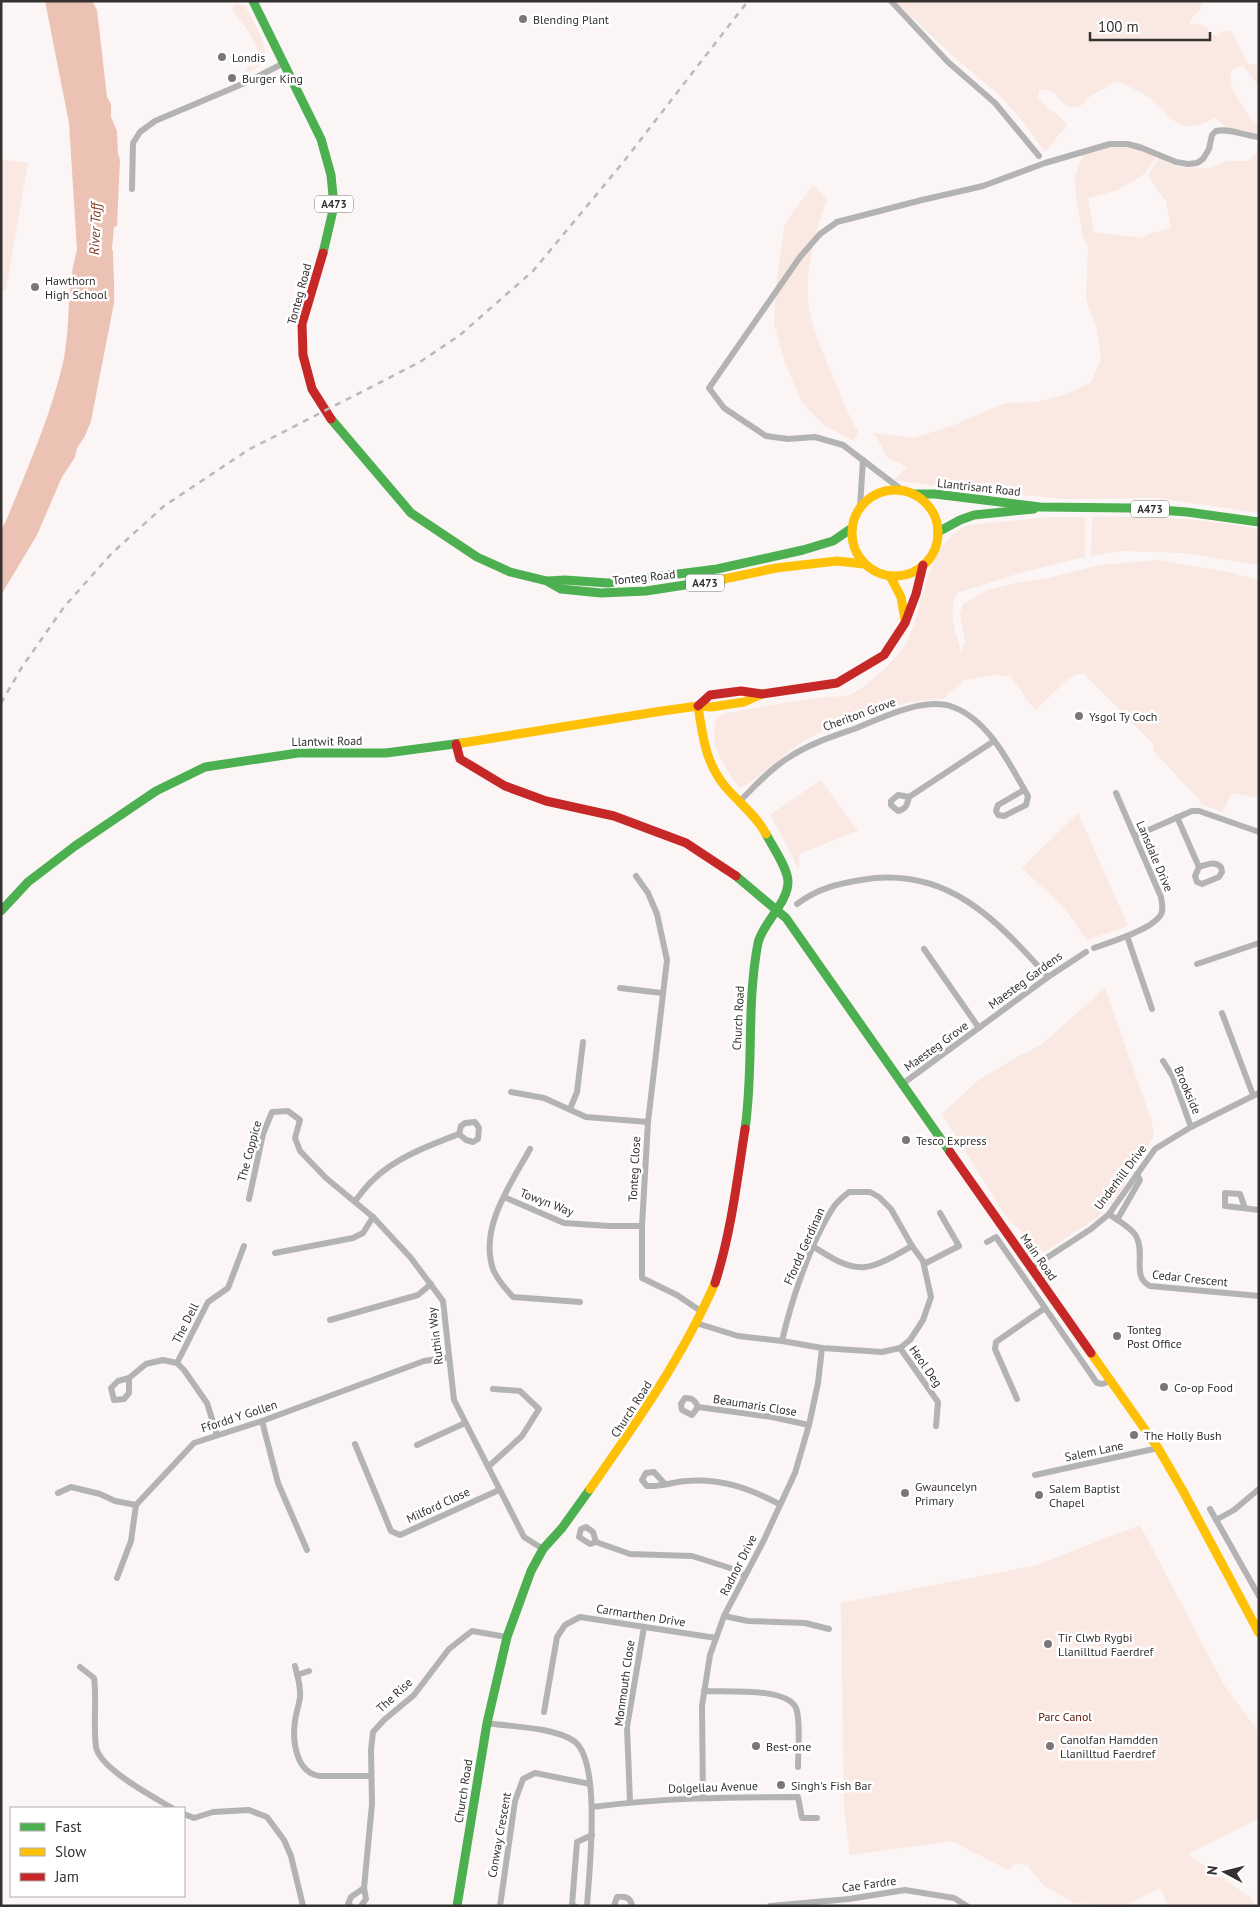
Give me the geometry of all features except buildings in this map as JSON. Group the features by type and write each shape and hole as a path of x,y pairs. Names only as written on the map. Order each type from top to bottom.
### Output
{"main road":[{"name":"Tonteg Road","path":"253,1 321,139 331,174 334,206 329,233 302,324 303,355 312,389 332,421 411,513 477,557 510,572 547,581 561,589 601,594 646,591 710,582 776,568 837,561 864,564"},
{"path":"776,909 785,894 788,882 783,866 759,821 718,778 712,768 703,738 698,706 710,695 741,691 762,694 837,683 884,655 905,623 924,566 934,550 938,532 937,520 924,500 902,490 877,493 860,507 854,517 852,541 856,553 864,564 881,574 890,576 902,576 924,566"},
{"name":"Llantrisant Road","path":"914,494 935,494 1040,507 1131,508 1187,512 1259,522"},
{"name":"Llantrisant Road","path":"938,532 974,515 1016,512 1040,507"},
{"name":"Tonteg Road","path":"547,581 565,580 608,583 709,570 818,546 833,541 852,528"},
{"path":"890,576 897,584 904,601 905,623"},
{"name":"Llantwit Road","path":"1,911 28,882 75,846 123,816 156,791 205,767 298,753 386,753 456,744 698,706"},
{"name":"Main Road","path":"456,744 460,759 505,786 546,801 614,816 686,842 743,880 786,918 901,1085 1158,1448 1259,1633"},
{"name":"Church Road","path":"456,1906 488,1723 507,1637 531,1571 543,1549 562,1528 632,1430 662,1384 702,1312 715,1282 726,1244 733,1209 748,1106 750,1014 758,941 776,909"}],"street":[{"path":"891,1 948,62 995,103 1040,156"},
{"path":"132,189 133,143 140,132 155,121 247,82 284,63"},
{"path":"902,490 843,445 816,437 788,439 766,436 724,408 709,388 800,256 820,234 837,222 902,204 983,186 1045,162 1110,144 1128,144 1176,162 1188,164 1197,163 1203,159 1209,149 1212,135 1216,131 1231,130 1245,136 1259,138"},
{"path":"860,507 863,460"},
{"name":"Cheriton Grove","path":"740,801 777,765 808,746 908,708 933,704 954,707 976,722 994,741 1024,790"},
{"path":"909,797 994,741"},
{"path":"1024,790 1028,798 1026,805 1004,816 998,815 996,811 998,805 1024,790"},
{"name":"Lansdale Drive","path":"1094,948 1126,936 1160,917 1162,911 1161,897 1116,793"},
{"path":"1135,836 1176,817 1199,810 1259,832"},
{"path":"1176,817 1199,867"},
{"name":"Tonteg Close","path":"636,876 648,893 657,914 667,960 648,1122 642,1226 642,1278 677,1295 702,1312"},
{"path":"797,904 820,889 867,879 891,878 928,883 942,887 966,900 986,915 1006,932 1048,977"},
{"path":"1126,936 1152,1009"},
{"path":"1197,964 1259,943"},
{"name":"Maesteg Grove","path":"901,1085 979,1028 924,949"},
{"name":"Maesteg Gardens","path":"979,1028 1048,977 1086,952"},
{"path":"620,988 662,993"},
{"path":"1222,1013 1256,1094"},
{"path":"570,1109 576,1092 583,1042"},
{"name":"Brookside","path":"1162,1061 1172,1078 1191,1128"},
{"path":"510,1092 544,1098 586,1117 648,1122"},
{"name":"Underhill Drive","path":"1031,1268 1091,1229 1109,1214 1155,1149 1256,1094"},
{"name":"The Coppice","path":"249,1199 263,1134 272,1112 288,1111 300,1120 295,1138 300,1151"},
{"path":"355,1201 373,1180 388,1168 432,1145 460,1134"},
{"name":"Towyn Way","path":"530,1149 492,1224 490,1255 493,1270 500,1283 514,1298 580,1302"},
{"name":"Ruthin Way","path":"300,1151 326,1178 373,1217 411,1258 443,1301 454,1400 524,1537 543,1549"},
{"path":"1117,1220 1140,1180 1137,1174"},
{"name":"Ffordd Gerdinan","path":"782,1341 798,1286 826,1220 836,1203 849,1192 870,1192 879,1197 891,1209 924,1264 930,1297 923,1320 910,1340 900,1348"},
{"name":"Towyn Way","path":"504,1197 564,1223 642,1226"},
{"path":"1245,1208 1259,1210"},
{"path":"924,1264 959,1246 940,1213"},
{"name":"Cedar Crescent","path":"1109,1214 1136,1235 1140,1246 1140,1279 1144,1283 1150,1286 1259,1296"},
{"path":"275,1253 352,1238 363,1233 373,1217"},
{"path":"987,1242 996,1237 1097,1383 1102,1384 1111,1380"},
{"name":"The Dell","path":"177,1363 208,1302 228,1288 244,1246"},
{"path":"814,1247 843,1264 865,1267 882,1262 912,1246"},
{"path":"330,1320 418,1295 430,1284"},
{"path":"1017,1399 996,1349 996,1342 1045,1308"},
{"path":"696,1323 738,1336 822,1348 882,1352 900,1348"},
{"name":"Radnor Drive","path":"703,1798 702,1706 710,1655 724,1616 763,1542 795,1473 809,1426 818,1382 822,1348"},
{"name":"Heol Deg","path":"900,1348 938,1402 936,1426"},
{"name":"Ffordd Y Gollen","path":"136,1505 194,1442 262,1421 424,1361 449,1357"},
{"name":"The Dell","path":"129,1378 146,1364 163,1360 177,1363 207,1403 217,1435"},
{"path":"488,1467 522,1436 539,1409 520,1391 493,1389"},
{"name":"Beaumaris Close","path":"698,1407 772,1417 809,1426"},
{"path":"262,1421 278,1483 307,1550"},
{"path":"417,1446 465,1423"},
{"name":"Milford Close","path":"355,1444 391,1531 400,1535 499,1490"},
{"name":"Salem Lane","path":"1035,1475 1158,1448"},
{"path":"665,1484 697,1480 738,1485 779,1504"},
{"path":"58,1493 71,1486 100,1494 115,1501 136,1505 131,1541 117,1578"},
{"path":"1216,1520 1234,1510 1259,1489"},
{"path":"1210,1509 1259,1596"},
{"path":"596,1542 630,1554 692,1556 730,1568 745,1576"},
{"path":"724,1616 748,1620 805,1623 829,1629"},
{"name":"Carmarthen Drive","path":"544,1712 557,1637 564,1625 580,1617 716,1638"},
{"name":"Monmouth Close","path":"630,1802 627,1727 644,1628"},
{"name":"The Rise","path":"362,1906 366,1899 364,1888 370,1840 373,1732 384,1720 414,1695 448,1649 472,1630 507,1637"},
{"path":"295,1666 298,1675 300,1697 295,1720 295,1743 304,1769 320,1776 371,1776"},
{"path":"80,1667 94,1678 96,1691 96,1749 108,1767 170,1807"},
{"path":"298,1675 309,1671"},
{"path":"704,1691 775,1694 791,1701 796,1707 798,1716 798,1767"},
{"path":"488,1723 556,1733 575,1742 585,1758 592,1807 587,1906"},
{"name":"Conway Crescent","path":"500,1906 515,1801 523,1779 535,1773 590,1784"},
{"name":"Dolgellau Avenue","path":"592,1807 630,1802 703,1798 798,1797 802,1818 818,1818"},
{"path":"185,1814 194,1818 214,1812 249,1810 266,1817 284,1840 291,1856 303,1906"},
{"path":"574,1906 572,1905 577,1842 592,1835"},
{"path":"351,1906 348,1904 351,1897 364,1888"},
{"name":"Cae Fardre","path":"770,1906 849,1899 905,1890 954,1898 968,1906"},
{"path":"614,1906 617,1897 624,1896 630,1900 632,1906"}],"green space":[{"path":"895,1 1203,1 1200,9 1190,21 1190,25 1203,25 1211,34 1217,36 1224,30 1231,31 1248,64 1259,65 1259,84 1243,66 1237,67 1231,72 1231,79 1232,86 1242,106 1254,124 1259,123 1259,137 1231,131 1215,118 1194,126 1182,125 1172,119 1143,93 1114,81 1090,96 1078,107 1067,107 1051,92 1039,90 1038,97 1041,101 1067,125 1045,152 1019,117 999,95 954,57"},
{"path":"233,5 245,6 263,42 265,52 263,60 258,67 248,72 246,70 249,65 253,67 260,59 257,57 257,50 252,37 233,10"},
{"path":"1118,142 1141,143 1158,154 1144,174 1118,190 1088,198 1094,232 1143,238 1151,233 1171,228 1166,201 1148,176 1159,158 1177,167 1209,168 1227,161 1247,161 1259,152 1259,513 1157,498 1067,499 963,490 894,480 907,467 888,458 874,433 914,438 954,425 1005,403 1036,402 1067,394 1091,382 1101,359 1097,330 1086,299 1088,247 1083,237 1076,197 1075,176 1083,155"},
{"path":"1,159 28,163 6,290 1,289"},
{"path":"813,185 827,200 811,256 808,285 810,313 824,357 848,413 858,431 854,441 824,425 802,403 785,363 774,324 777,277 785,223"},
{"path":"1049,517 1085,517 1085,557 1020,573 957,593 954,600 953,615 961,652 965,641 960,615 963,604 987,590 1015,583 1048,578 1101,565 1158,560 1228,572 1259,580 1259,798 1232,793 1223,812 1201,804 1153,750 1154,745 1083,673 1070,677 1035,711 1010,676 995,675 964,680 943,699 909,702 822,731 799,744 747,785 739,787 723,763 716,745 714,727 717,717 758,707 842,696 855,692 887,667 901,651 910,635 936,557 944,544 955,533 969,525"},
{"path":"1092,517 1176,518 1259,529 1259,565 1183,553 1122,551 1091,556"},
{"path":"821,780 858,831 799,854 799,871 770,815"},
{"path":"1078,813 1128,926 1087,940 1064,908 1022,868"},
{"path":"1105,988 1152,1122 1154,1134 1117,1196 1098,1217 1044,1252 1007,1218 942,1114 976,1082 1015,1058 1041,1045"},
{"name":"Parc Canol","path":"1140,1525 1224,1685 1259,1732 1259,1818 1188,1854 1250,1897 1256,1906 1168,1906 1160,1888 1125,1906 1075,1903 1044,1886 1028,1866 1017,1863 1008,1870 952,1841 850,1855 844,1808 841,1603 1037,1565"}],"water":[{"name":"River Taff","path":"45,1 92,1 97,10 107,97 111,104 111,117 117,131 120,160 117,226 114,227 112,249 114,303 91,421 85,436 77,448 75,457 62,477 37,535 1,595 1,530 38,443 58,383 67,335 71,278 77,250 69,123"}],"railway":[{"path":"1,703 22,667 64,607 111,554 164,506 248,450 420,362 460,335 533,271 621,165 748,1"}],"traffic: fast":[{"path":"253,1 321,139 331,175 334,206 323,253"},
{"path":"331,419 411,513 477,557 510,572 547,581 561,589 601,593 646,591 724,579"},
{"path":"914,494 935,494 1040,507 1131,508 1187,512 1259,522"},
{"path":"938,532 974,515 1034,509"},
{"path":"548,581 565,580 608,583 717,569 803,550 833,541 852,528"},
{"path":"1,911 28,882 75,846 156,791 205,767 298,753 386,753 462,743"},
{"path":"745,1129 748,1106 752,990 758,943 764,928 784,898 788,882 783,864 766,834"},
{"path":"736,876 786,918 950,1152"},
{"path":"457,1906 487,1723 507,1637 531,1571 543,1549 562,1528 590,1489"}],"traffic: slow":[{"path":"895,490 912,493 926,502 935,516 938,533 935,550 926,564 912,573 895,576 878,573 864,564 855,550 852,533 855,516 864,502 878,493 895,490"},
{"path":"724,579 776,568 837,561 864,564"},
{"path":"890,576 901,597 905,620"},
{"path":"462,743 662,711 744,702 762,694"},
{"path":"698,706 704,741 716,773 766,834"},
{"path":"590,1489 658,1389 702,1311 715,1283"},
{"path":"1091,1353 1158,1448 1259,1633"}],"traffic: jam":[{"path":"323,253 302,324 303,355 312,389 331,419"},
{"path":"698,706 710,695 741,691 762,694 837,683 884,655 905,623 916,594 923,565"},
{"path":"456,744 460,759 505,786 546,801 614,816 686,843 736,876"},
{"path":"715,1283 729,1226 745,1129"},
{"path":"950,1152 1091,1353"}],"place":[{"name":"Blending Plant","path":"523,19"},
{"name":"Londis","path":"222,57"},
{"name":"Burger King","path":"232,78"},
{"name":"Hawthorn High School","path":"35,287"},
{"name":"Ysgol Ty Coch","path":"1079,716"},
{"name":"Tesco Express","path":"906,1140"},
{"name":"Tonteg Post Office","path":"1117,1336"},
{"name":"Co-op Food","path":"1164,1387"},
{"name":"The Holly Bush","path":"1134,1435"},
{"name":"Gwauncelyn Primary","path":"905,1493"},
{"name":"Salem Baptist Chapel","path":"1039,1495"},
{"name":"Tir Clwb Rygbi Llanilltud Faerdref","path":"1048,1644"},
{"name":"Best-one","path":"756,1746"},
{"name":"Canolfan Hamdden Llanilltud Faerdref","path":"1050,1746"},
{"name":"Singh's Fish Bar","path":"781,1785"}]}
